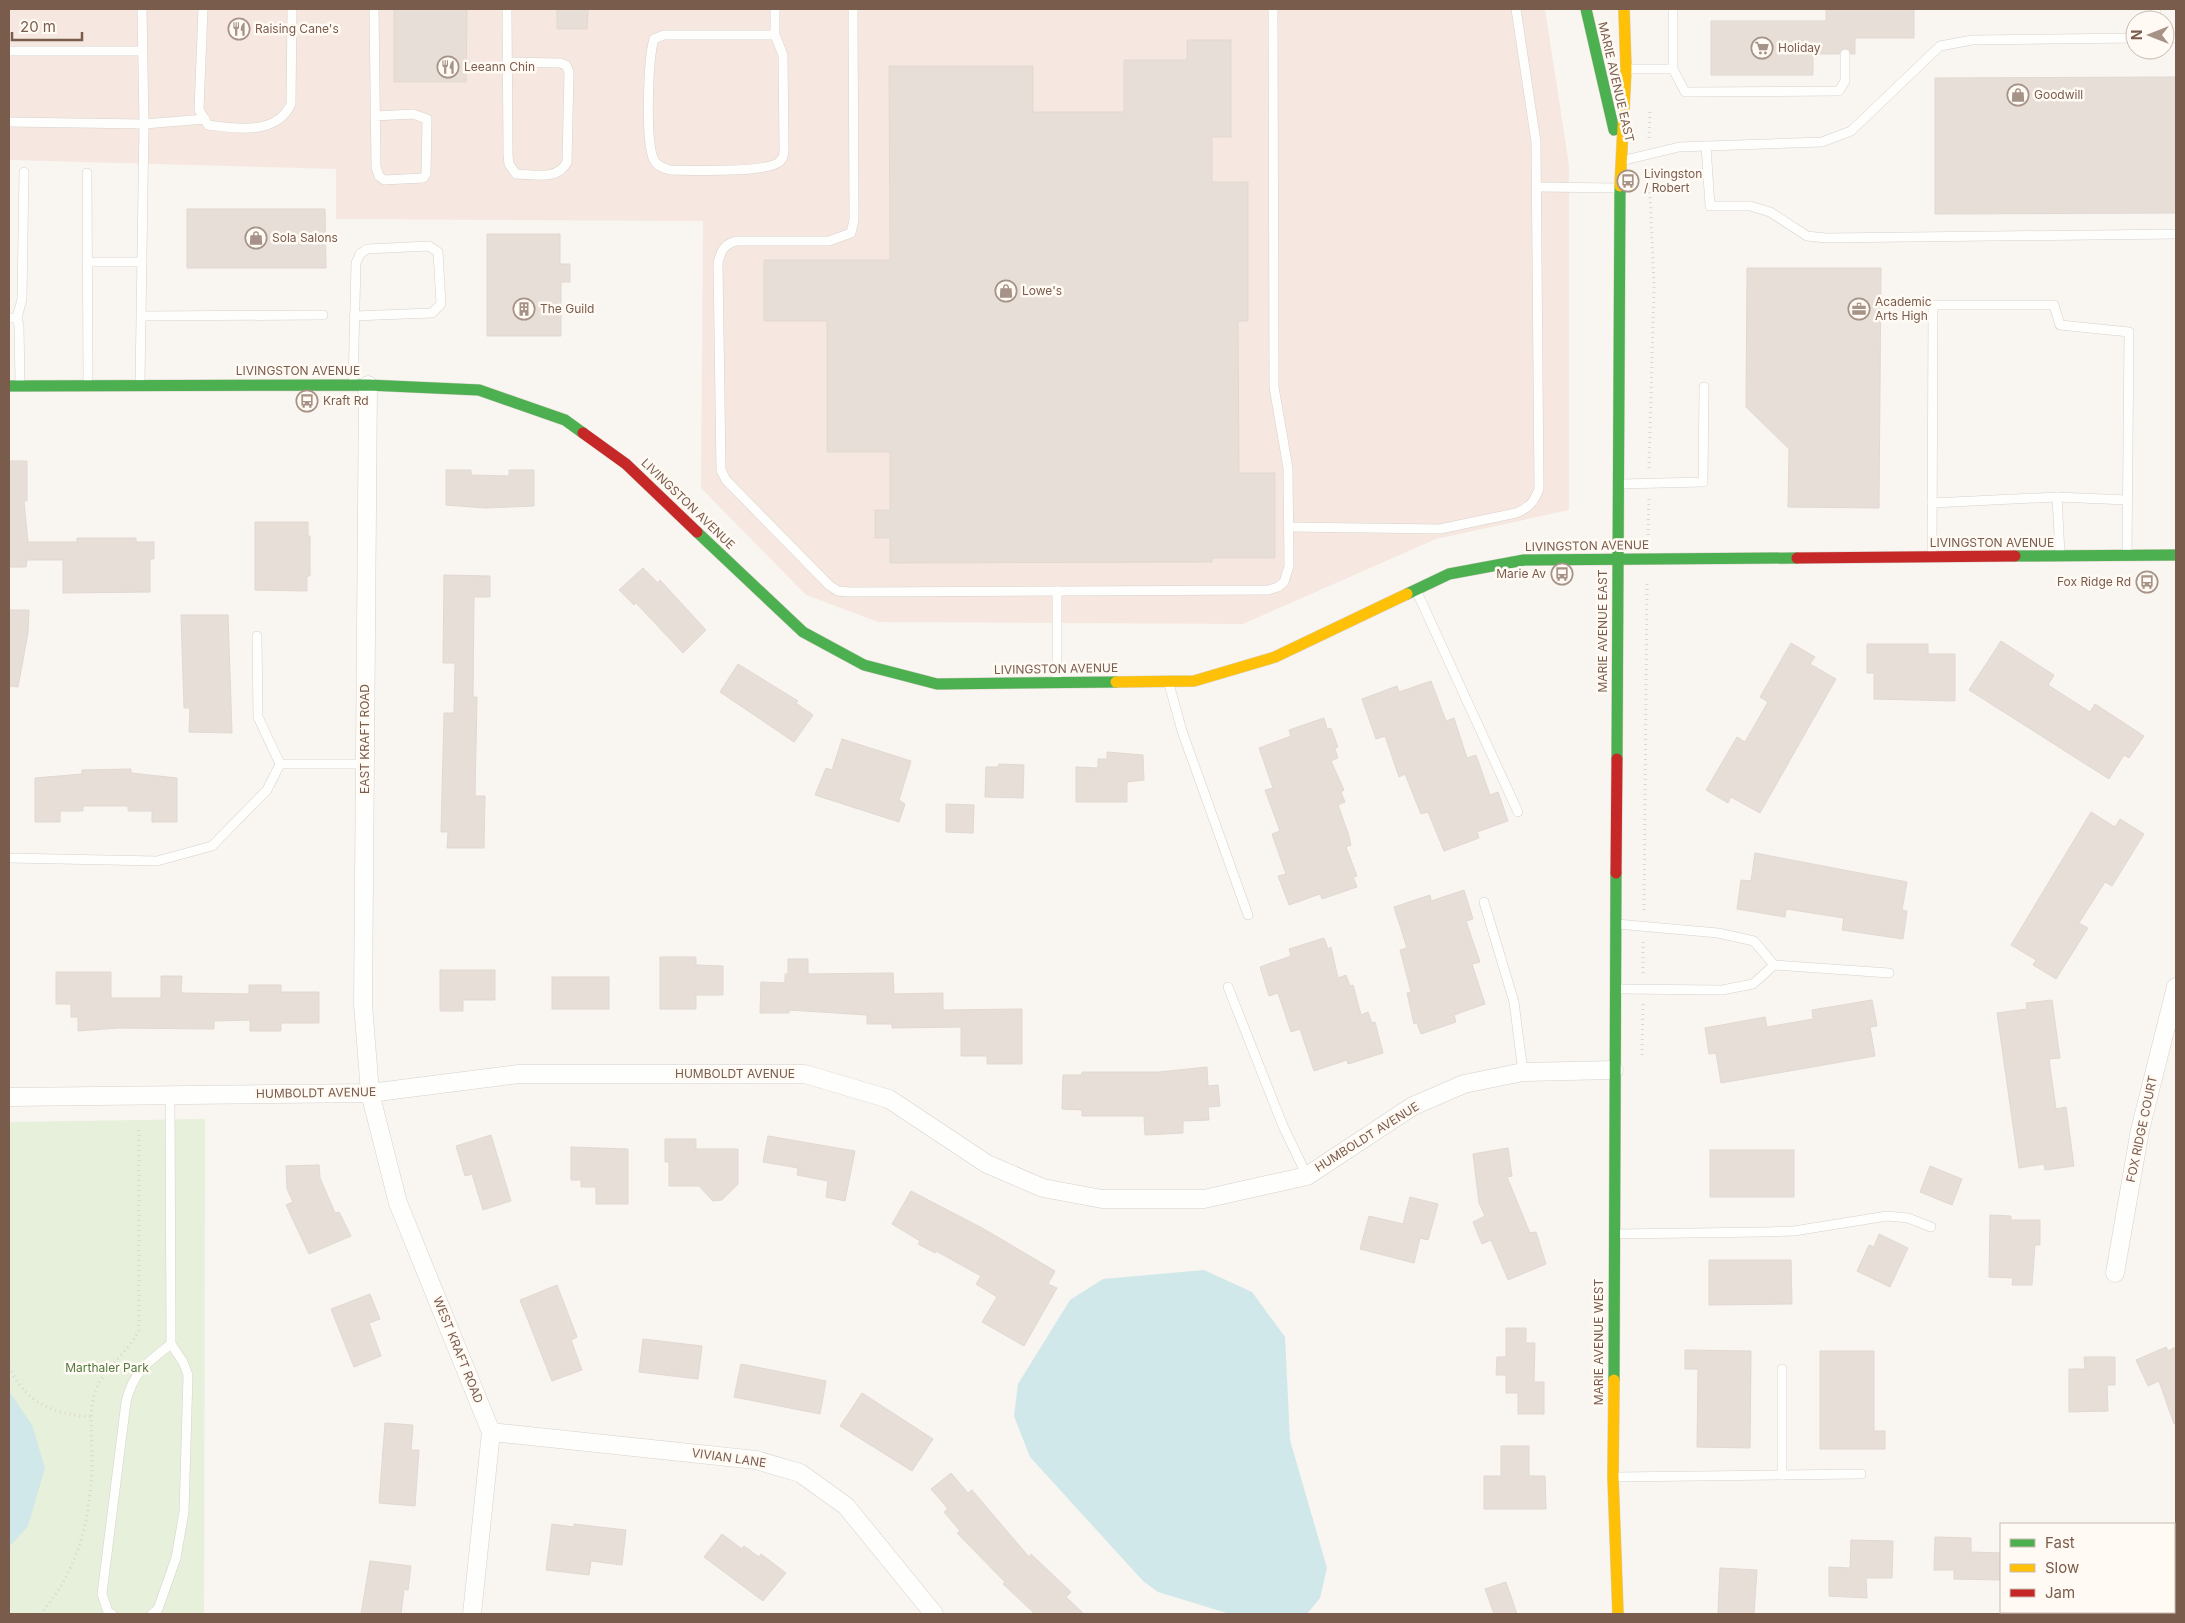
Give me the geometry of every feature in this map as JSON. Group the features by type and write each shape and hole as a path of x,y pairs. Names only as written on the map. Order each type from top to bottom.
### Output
{"street":[{"name":"MARIE AVENUE EAST","path":"1586,9 1620,162"},
{"name":"MARIE AVENUE EAST","path":"1614,1070 1620,162 1626,69 1624,9"},
{"name":"LIVINGSTON AVENUE","path":"14,386 360,385 479,390 565,420 626,464 803,632 864,665 937,684 1194,681 1275,658 1449,574 1524,560 2176,555"},
{"name":"EAST KRAFT ROAD","path":"360,385 365,764 363,1004 370,1093"},
{"name":"FOX RIDGE COURT","path":"2115,1273 2140,1130 2176,987"},
{"name":"HUMBOLDT AVENUE","path":"9,1097 370,1093 518,1074 805,1074 889,1099 987,1164 1043,1188 1102,1198 1204,1199 1306,1176 1413,1106 1464,1084 1523,1072 1614,1070"},
{"name":"MARIE AVENUE WEST","path":"1614,1070 1613,1477 1618,1614"},
{"name":"WEST KRAFT ROAD","path":"370,1093 398,1203 491,1432 472,1614"},
{"name":"VIVIAN LANE","path":"491,1432 756,1460 800,1473 846,1506 934,1614"}],"lane":[{"path":"140,385 145,80 142,51 142,9"},
{"path":"203,9 200,110 204,119 208,125 262,128 286,115 291,104 292,9"},
{"path":"374,9 375,116 376,167 379,176 384,180 423,178 426,174 427,119 413,114 375,116"},
{"path":"507,9 509,164 516,174 557,174 563,170 567,162 569,72 566,65 560,63 508,62"},
{"path":"775,9 776,35 783,55 784,149 781,160 775,165 759,169 670,170 658,166 653,159 649,141 650,54 654,39 664,35 776,35"},
{"path":"853,9 854,220 851,233 830,241 736,241 726,244 721,252 718,263 721,470 726,480 829,585 838,591 1268,590 1278,587 1288,574 1288,468 1274,387 1273,9"},
{"path":"1289,527 1440,529 1516,513 1526,510 1535,501 1539,489 1536,142 1516,9"},
{"path":"1673,9 1673,69 1685,92 1839,91 1845,81 1845,54"},
{"path":"1620,162 1679,147 1822,142 1852,131 1940,46 1972,40 2125,38"},
{"path":"9,51 142,51"},
{"path":"1626,69 1673,69"},
{"path":"9,122 144,124 204,119"},
{"path":"1706,146 1710,206 1750,206 1770,212 1807,236 1826,238 2176,234"},
{"path":"14,386 19,325 13,318 22,299 24,172"},
{"path":"87,173 88,386"},
{"path":"1537,187 1620,188"},
{"path":"354,316 432,313 441,304 438,252 429,246 367,249 360,254 356,263 354,316 360,385"},
{"path":"87,262 142,262"},
{"path":"1932,556 1933,305 2054,305 2060,325 2129,332 2127,556"},
{"path":"142,316 323,315"},
{"path":"1618,484 1703,482 1704,386"},
{"path":"1932,503 2057,498 2127,500"},
{"path":"2057,498 2060,556"},
{"path":"1416,590 1518,812"},
{"path":"1057,591 1057,683"},
{"path":"257,636 258,717 280,764"},
{"path":"1169,681 1182,731 1248,915"},
{"path":"280,764 365,764"},
{"path":"9,858 157,861 212,846 267,790 280,764"},
{"path":"1484,902 1514,1002 1523,1072"},
{"path":"1615,924 1718,933 1754,941 1774,965"},
{"path":"1614,989 1722,990 1753,984 1774,965 1889,973"},
{"path":"1228,987 1283,1126 1306,1176"},
{"path":"152,1614 158,1609 176,1558 184,1512 188,1375 183,1362 171,1344 170,1095"},
{"path":"1614,1234 1784,1231 1887,1216 1908,1218 1931,1227"},
{"path":"112,1614 108,1612 102,1594 126,1402 130,1384 142,1367 171,1344"},
{"path":"1782,1368 1782,1475"},
{"path":"1613,1477 1861,1474"}],"path":[{"path":"1648,531 1654,287 1649,155 1650,104"},
{"path":"40,1614 59,1588 84,1536 92,1488 92,1417 94,1396 103,1375 132,1345 139,1330 139,1128"},
{"path":"9,1367 18,1383 31,1397 48,1409 92,1417"}],"shaded area":[{"path":"9,9 1545,9 1569,165 1569,510 1436,539 1243,624 878,622 806,595 701,488 703,221 336,219 336,169 9,160"}],"green space":[{"name":"Marthaler Park","path":"205,1119 204,1614 9,1614 9,1122"}],"water":[{"path":"1204,1270 1252,1292 1285,1337 1290,1440 1327,1568 1320,1598 1307,1614 1230,1614 1158,1592 1143,1581 1030,1457 1014,1416 1018,1384 1070,1300 1103,1279"},
{"path":"9,1391 32,1425 45,1468 28,1526 9,1547"}],"building":[{"path":"394,9 467,9 466,82 394,82"},
{"path":"557,9 588,9 587,29 557,29"},
{"name":"Holiday","path":"1826,9 1914,9 1914,38 1855,38 1855,54 1851,54 1849,49 1845,48 1839,54 1813,54 1813,75 1711,75 1711,21 1826,21"},
{"name":"Lowe's","path":"1187,40 1231,40 1231,137 1212,137 1212,182 1248,182 1248,321 1238,321 1239,473 1275,473 1275,558 1212,558 1212,562 890,563 890,538 875,538 875,510 890,510 890,452 827,452 827,321 764,321 764,260 890,260 889,66 1033,66 1033,112 1124,112 1124,60 1187,60"},
{"path":"2176,77 2176,213 1935,214 1935,78"},
{"name":"Sola Salons","path":"187,209 325,209 326,268 187,268"},
{"name":"The Guild","path":"487,234 560,234 560,264 570,264 570,282 561,282 561,336 487,336"},
{"path":"1747,268 1881,268 1879,508 1788,507 1789,449 1746,407"},
{"path":"9,461 27,461 27,501 24,501 28,542 77,542 77,538 136,538 136,542 154,542 154,559 150,559 150,592 63,593 63,560 27,560 26,567 9,567"},
{"path":"446,470 471,470 471,475 509,476 509,470 534,470 534,506 486,508 446,505"},
{"path":"255,522 308,522 310,576 307,576 307,591 255,590"},
{"path":"643,568 658,583 660,580 706,630 683,653 636,603 634,605 619,590"},
{"path":"444,575 490,576 490,597 474,597 473,697 477,697 475,796 485,796 484,848 447,848 448,832 441,832 444,713 454,713 455,663 443,663"},
{"path":"9,610 29,610 28,633 18,687 9,686"},
{"path":"181,615 228,615 232,733 189,732 190,708 184,708"},
{"path":"2001,641 2054,675 2048,685 2090,712 2095,704 2144,736 2129,758 2124,755 2109,779 1969,690"},
{"path":"1791,643 1815,657 1810,664 1836,679 1760,813 1731,797 1728,803 1706,790 1737,737 1745,742 1768,702 1760,697"},
{"path":"1867,644 1928,644 1928,654 1955,654 1955,701 1874,699 1874,673 1867,673"},
{"path":"738,664 798,701 796,703 813,715 794,742 720,692"},
{"path":"1431,681 1446,721 1454,718 1467,758 1476,755 1490,795 1498,792 1508,821 1477,832 1479,838 1444,851 1428,812 1421,814 1405,774 1399,777 1385,736 1376,739 1362,699 1397,686 1399,692"},
{"path":"1324,718 1327,729 1331,728 1338,747 1335,749 1338,758 1331,761 1344,790 1341,792 1345,802 1338,805 1351,845 1346,847 1357,876 1353,877 1357,887 1322,899 1320,894 1289,905 1278,876 1286,874 1272,834 1280,831 1265,790 1273,788 1259,748 1291,736 1289,730"},
{"path":"842,739 911,761 899,800 905,804 899,822 815,795 826,768 832,770"},
{"path":"1107,752 1143,755 1144,780 1127,782 1127,802 1076,802 1076,767 1098,768 1098,759 1107,759"},
{"path":"999,764 1024,765 1023,798 985,797 986,767 998,767"},
{"path":"131,769 131,773 177,778 177,822 152,822 152,811 128,811 128,806 83,806 83,811 60,811 60,822 35,822 35,778 82,774 82,770"},
{"path":"946,804 974,805 973,833 946,832"},
{"path":"2091,812 2115,827 2120,819 2144,834 2112,886 2105,882 2079,923 2088,928 2056,979 2033,965 2036,960 2011,945"},
{"path":"1755,853 1907,882 1902,910 1907,911 1903,939 1842,930 1844,918 1786,909 1785,917 1737,909 1741,880 1751,881"},
{"path":"1464,890 1473,919 1466,921 1480,962 1472,964 1485,1004 1454,1015 1456,1022 1421,1034 1417,1023 1414,1024 1407,993 1411,992 1400,950 1407,948 1394,907 1430,895 1431,901"},
{"path":"1324,938 1328,949 1331,947 1338,978 1346,975 1350,986 1353,985 1361,1015 1368,1012 1372,1023 1375,1022 1383,1053 1348,1064 1347,1060 1314,1071 1300,1029 1291,1032 1278,993 1269,996 1260,967 1291,956 1289,949"},
{"path":"660,957 696,957 696,965 723,966 723,995 696,995 696,1009 660,1009"},
{"path":"788,959 808,959 808,974 893,973 894,994 943,993 943,1010 1022,1009 1022,1064 987,1064 987,1056 961,1056 961,1027 892,1028 892,1024 867,1024 867,1015 789,1010 789,1013 760,1013 761,982 785,983 785,974 788,974"},
{"path":"440,970 495,970 495,1000 463,1000 463,1011 440,1011"},
{"path":"56,972 111,972 111,998 161,998 161,976 182,976 181,993 249,994 249,985 281,985 281,992 319,992 319,1023 281,1023 281,1031 250,1031 250,1020 214,1021 214,1029 118,1028 78,1031 78,1017 71,1017 71,1004 56,1004"},
{"path":"552,977 609,977 609,1009 552,1009"},
{"path":"1872,1000 1877,1026 1870,1027 1875,1056 1721,1083 1716,1053 1709,1054 1705,1028 1765,1017 1767,1027 1813,1019 1812,1010"},
{"path":"2052,1000 2060,1058 2049,1059 2056,1109 2066,1107 2074,1166 2045,1170 2044,1164 2019,1168 1997,1013 2027,1009 2026,1003"},
{"path":"1207,1067 1208,1086 1218,1085 1220,1106 1208,1107 1209,1120 1183,1121 1183,1133 1145,1135 1144,1116 1082,1116 1082,1110 1062,1109 1063,1075 1082,1075 1082,1072 1159,1072"},
{"path":"491,1135 511,1201 483,1210 472,1174 465,1176 456,1146"},
{"path":"768,1136 855,1151 845,1201 826,1197 828,1181 797,1175 798,1168 763,1162"},
{"path":"665,1139 696,1139 696,1149 738,1149 738,1184 722,1200 713,1201 699,1186 669,1186 669,1162 665,1162"},
{"path":"571,1147 628,1149 628,1204 596,1204 596,1187 581,1187 581,1180 571,1180"},
{"path":"1508,1148 1512,1176 1507,1177 1530,1233 1536,1232 1546,1264 1508,1280 1491,1240 1482,1244 1473,1222 1485,1216 1479,1203 1473,1154"},
{"path":"1710,1150 1794,1150 1794,1197 1710,1197"},
{"path":"319,1165 320,1178 335,1213 339,1212 351,1236 309,1254 286,1205 293,1202 287,1189 286,1166"},
{"path":"1930,1166 1962,1179 1952,1205 1920,1192"},
{"path":"911,1191 984,1229 1055,1271 1048,1284 1057,1288 1024,1346 982,1322 997,1297 976,1284 981,1276 936,1251 935,1253 918,1244 920,1241 892,1224"},
{"path":"1410,1197 1438,1204 1428,1240 1420,1238 1414,1263 1360,1249 1369,1216 1403,1224"},
{"path":"1990,1215 2011,1216 2011,1220 2040,1220 2040,1245 2035,1245 2032,1285 2012,1285 2013,1278 1989,1277"},
{"path":"1879,1234 1908,1248 1890,1287 1857,1271 1869,1245 1874,1247"},
{"path":"1709,1260 1791,1260 1792,1304 1709,1305"},
{"path":"557,1285 577,1337 571,1340 582,1370 552,1381 520,1300"},
{"path":"370,1294 380,1319 369,1323 381,1356 354,1367 331,1309"},
{"path":"1506,1328 1526,1328 1526,1343 1535,1343 1534,1382 1544,1382 1544,1414 1518,1414 1518,1393 1506,1393 1506,1375 1496,1375 1497,1357 1506,1357"},
{"path":"643,1339 702,1346 698,1379 639,1372"},
{"path":"2166,1347 2168,1351 2176,1347 2176,1423 2174,1424 2159,1381 2148,1386 2136,1360"},
{"path":"1685,1350 1751,1351 1750,1448 1697,1447 1698,1369 1685,1369"},
{"path":"1820,1351 1874,1351 1874,1431 1885,1431 1885,1449 1820,1449"},
{"path":"2084,1357 2115,1357 2115,1385 2107,1385 2108,1411 2069,1412 2069,1369 2085,1369"},
{"path":"741,1364 826,1381 820,1414 734,1397"},
{"path":"862,1393 933,1439 912,1471 840,1426"},
{"path":"385,1423 413,1425 411,1450 419,1450 415,1506 379,1503"},
{"path":"1501,1446 1529,1446 1529,1476 1545,1476 1546,1509 1484,1509 1484,1476 1501,1476"},
{"path":"951,1473 968,1493 972,1490 1029,1557 1031,1554 1071,1592 1066,1597 1084,1614 1035,1614 1003,1584 1005,1582 957,1533 960,1531 944,1512 948,1509 931,1489"},
{"path":"552,1524 574,1527 574,1524 626,1530 622,1565 591,1561 589,1575 546,1570"},
{"path":"722,1534 742,1549 744,1546 759,1557 761,1554 786,1573 763,1601 704,1557"},
{"path":"1935,1537 1971,1538 1971,1552 2000,1553 2000,1580 1954,1579 1954,1570 1934,1570"},
{"path":"1851,1540 1893,1541 1892,1578 1866,1578 1867,1598 1829,1596 1829,1567 1850,1568"},
{"path":"370,1561 411,1566 408,1590 404,1589 401,1614 361,1614"},
{"path":"1720,1568 1757,1570 1754,1614 1718,1614"},
{"path":"1506,1582 1517,1614 1494,1614 1485,1589"}],"traffic: fast":[{"path":"1586,9 1614,130"},
{"path":"1617,759 1620,186"},
{"path":"9,386 368,385 479,390 565,420 583,433"},
{"path":"697,532 803,632 864,665 937,684 1116,682"},
{"path":"2015,556 2176,555"},
{"path":"1407,594 1449,574 1524,560 1797,558"},
{"path":"1614,1380 1616,873"}],"traffic: slow":[{"path":"1620,186 1626,69 1624,9"},
{"path":"1116,682 1194,681 1275,657 1407,594"},
{"path":"1614,1380 1613,1477 1618,1614"}],"traffic: jam":[{"path":"583,433 626,464 697,532"},
{"path":"1797,558 2015,556"},
{"path":"1616,873 1617,759"}],"place":[{"name":"Raising Cane's","path":"239,29"},
{"name":"Holiday","path":"1762,48"},
{"name":"Leeann Chin","path":"448,67"},
{"name":"Goodwill","path":"2018,95"},
{"name":"Livingston / Robert","path":"1628,181"},
{"name":"Sola Salons","path":"256,238"},
{"name":"Lowe's","path":"1006,291"},
{"name":"The Guild","path":"524,309"},
{"name":"Academic Arts High","path":"1859,309"},
{"name":"Kraft Rd","path":"307,401"},
{"name":"Marie Av","path":"1562,574"},
{"name":"Fox Ridge Rd","path":"2147,582"}]}
